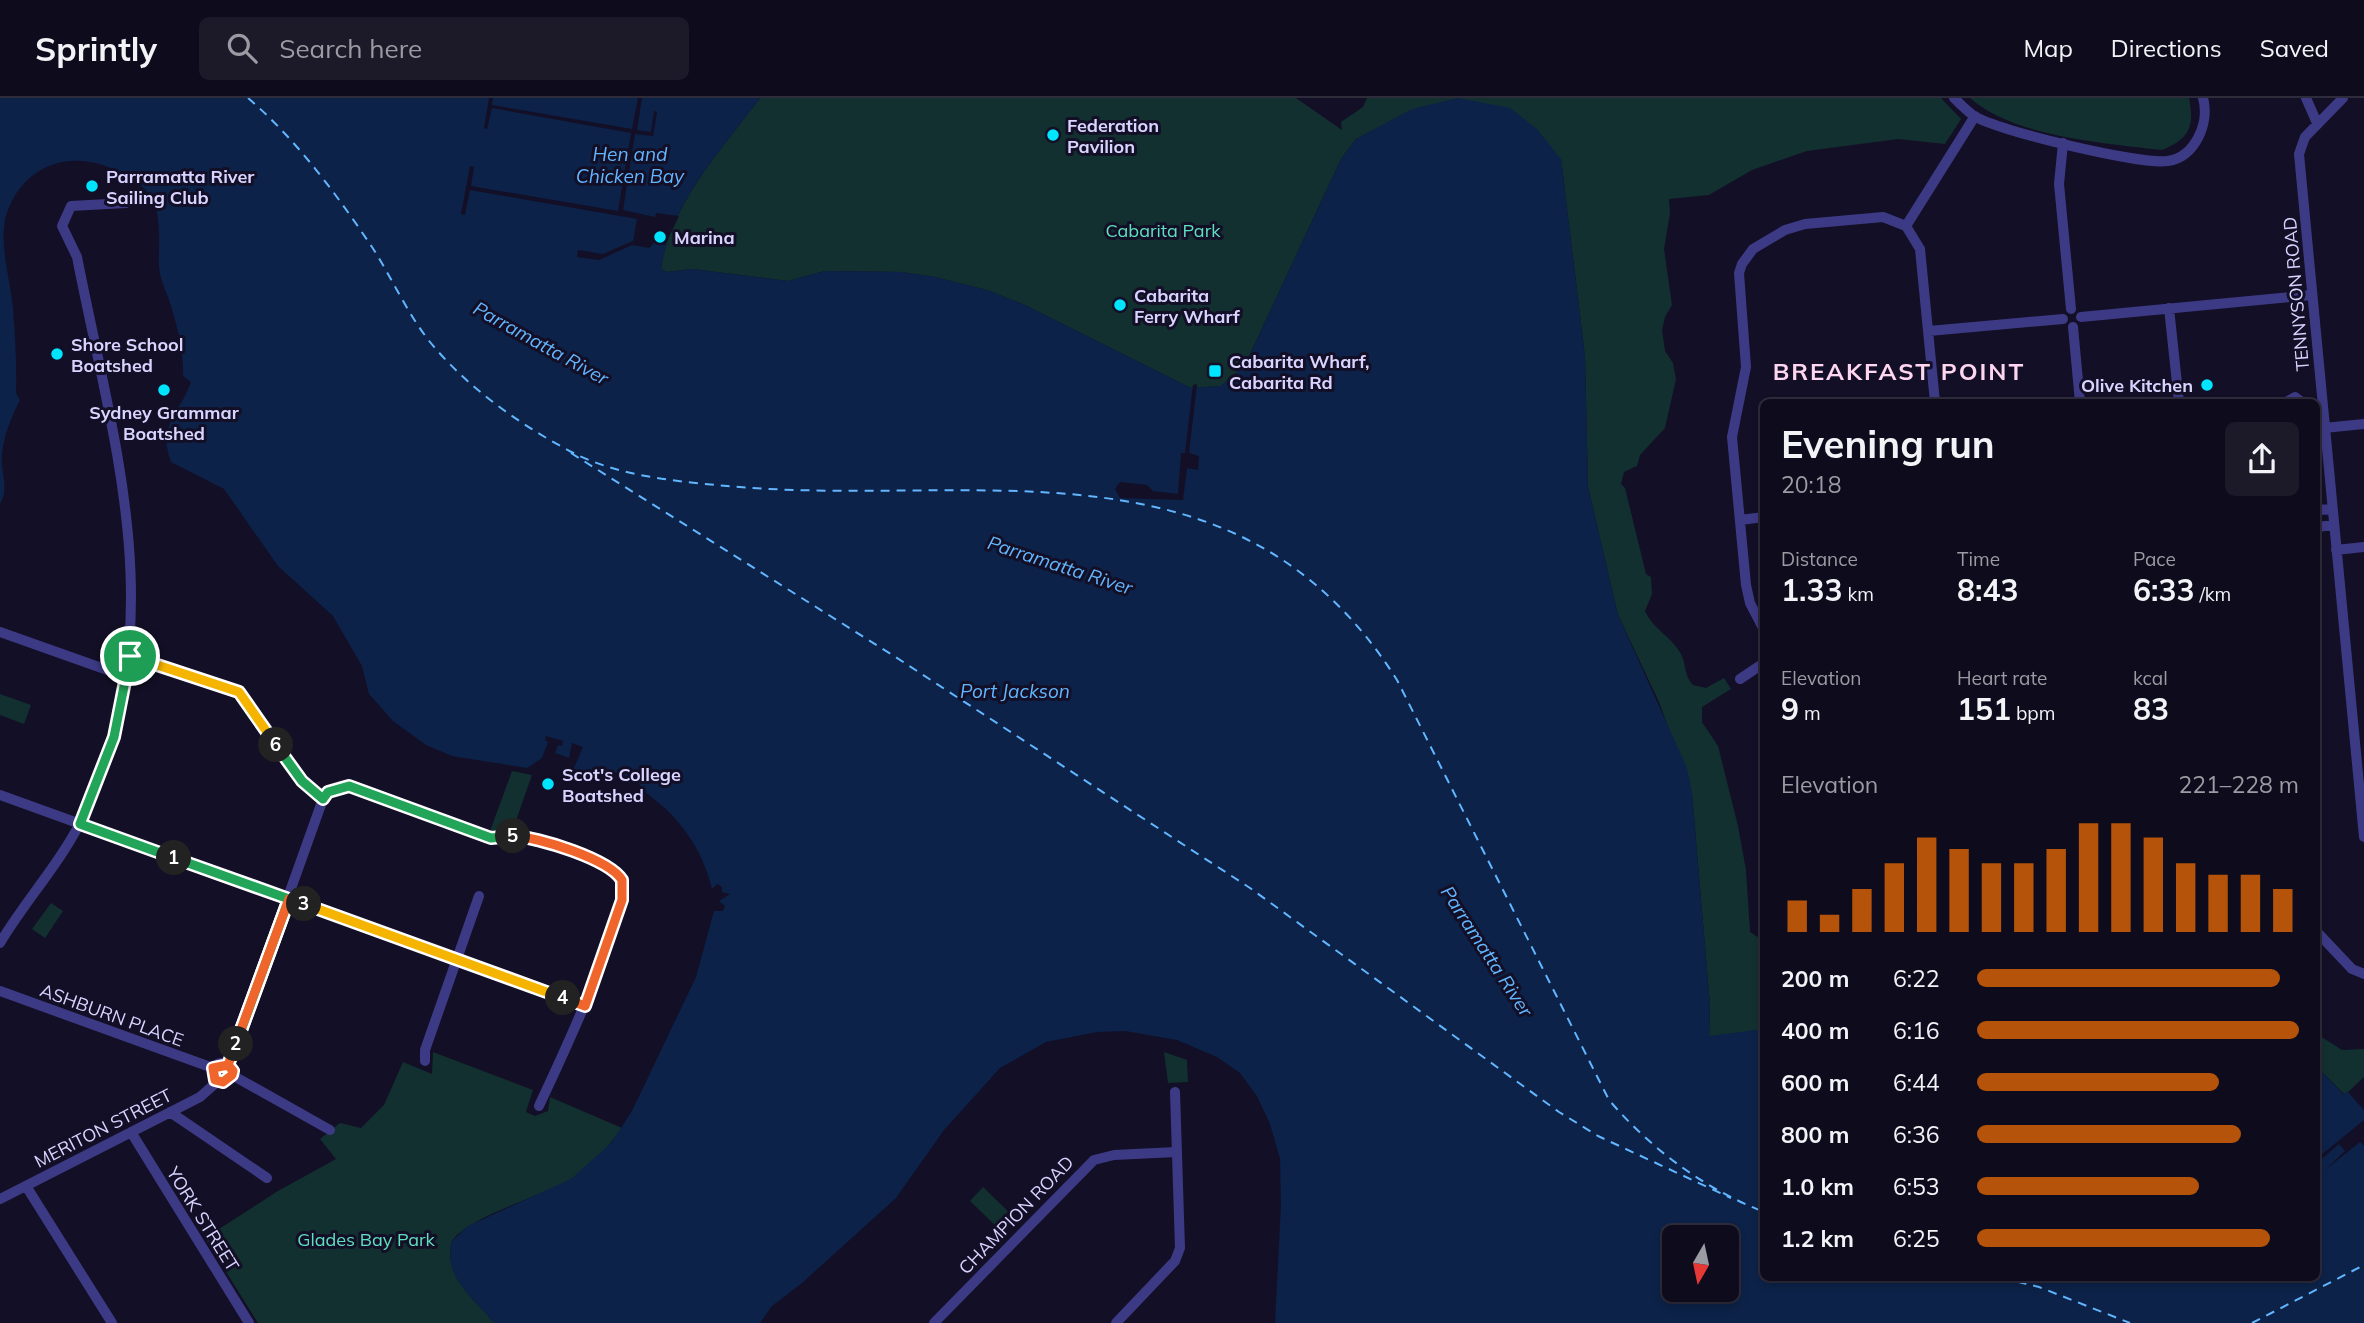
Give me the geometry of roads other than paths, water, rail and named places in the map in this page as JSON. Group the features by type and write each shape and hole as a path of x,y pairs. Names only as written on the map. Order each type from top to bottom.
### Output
{"street":[{"path":"1954,98 1975,116 2063,144 2149,161 2168,161 2191,149 2198,139 2204,120 2203,98"},
{"path":"2306,98 2316,123"},
{"name":"TENNYSON ROAD","path":"2343,98 2316,123 2302,143 2299,154 2336,550 2362,785 2364,837"},
{"path":"1906,226 1975,116"},
{"path":"2063,144 2059,184 2071,309"},
{"path":"0,943 80,824 114,737 127,677 134,595 126,508 77,257 62,226 71,206 126,202"},
{"path":"1760,622 1750,603 1732,437 1745,367 1739,284 1742,264 1753,249 1795,226 1883,217 1906,226 1920,249 1935,399"},
{"path":"2081,317 2312,295"},
{"path":"2169,308 2179,399"},
{"path":"2071,309 2079,312 2081,317 2078,325 2073,327 2065,324 2063,319 2066,311 2071,309"},
{"path":"1928,331 2063,319"},
{"path":"2073,327 2080,399"},
{"path":"2324,428 2364,424"},
{"path":"2320,510 2332,509"},
{"path":"1740,520 1760,518"},
{"path":"2320,527 2334,525"},
{"path":"2336,550 2364,547"},
{"path":"0,632 127,677"},
{"path":"130,656 239,692 302,781 325,795"},
{"path":"1740,679 1760,666"},
{"path":"325,795 349,786 491,838 529,837 608,866 622,880 622,900 585,1006 539,1106"},
{"path":"0,795 585,1006"},
{"path":"228,1065 325,795"},
{"path":"425,1061 425,1049 479,896"},
{"path":"2320,935 2352,969 2364,974"},
{"name":"ASHBURN PLACE","path":"0,991 213,1068"},
{"path":"218,1081 213,1077 213,1068 228,1065"},
{"path":"228,1065 233,1071 232,1075 330,1130"},
{"name":"MERITON STREET","path":"0,1199 200,1097 218,1081 232,1075"},
{"path":"1116,1323 1178,1256 1180,1240 1175,1092"},
{"path":"170,1112 267,1178"},
{"name":"YORK STREET","path":"131,1132 250,1323"},
{"name":"CHAMPION ROAD","path":"934,1323 1094,1160 1114,1154 1176,1152"},
{"path":"26,1185 112,1323"}],"water":[{"name":"Port Jackson","path":"0,98 760,98 714,157 686,200 666,245 661,269 667,272 692,269 788,281 825,271 901,272 935,277 987,290 1025,305 1191,388 1221,386 1245,365 1341,159 1356,139 1412,109 1458,98 1510,108 1537,129 1561,159 1585,357 1588,487 1618,615 1687,768 1692,793 1710,1006 1709,1036 1760,1030 1760,1281 2320,1281 2320,1070 2344,1095 2347,1091 2364,1110 2364,1323 1275,1323 1281,1204 1280,1159 1270,1124 1257,1096 1240,1073 1217,1057 1177,1040 1125,1031 1097,1032 1046,1042 1000,1068 944,1130 896,1198 802,1283 772,1306 760,1323 494,1323 456,1276 450,1254 452,1241 468,1226 571,1179 611,1143 632,1111 696,977 714,911 723,911 725,906 719,901 730,894 722,892 722,887 717,884 712,889 701,857 690,837 636,779 612,772 594,779 576,776 542,758 527,768 452,756 426,745 393,721 369,694 362,666 333,616 278,566 224,489 171,462 167,449 168,429 191,382 183,376 179,336 160,275 156,210 144,188 106,166 69,161 37,172 13,200 5,219 4,241 13,308 16,393 20,400 8,427 3,447 4,492 0,504"}],"place":[{"name":"Federation Pavilion","path":"1053,135"},
{"name":"Parramatta River Sailing Club","path":"92,186"},
{"name":"Marina","path":"660,237"},
{"name":"Cabarita Ferry Wharf","path":"1120,305"},
{"name":"Shore School Boatshed","path":"57,354"},
{"name":"Cabarita Wharf, Cabarita Rd","path":"1215,371"},
{"name":"Olive Kitchen","path":"2207,385"},
{"name":"Sydney Grammar Boatshed","path":"164,390"},
{"name":"Scot's College Boatshed","path":"548,784"}],"district":[{"name":"BREAKFAST POINT","path":"1899,371"}],"water label":[{"name":"Hen and Chicken Bay","path":"630,165"},
{"name":"Parramatta River","path":"541,343"},
{"name":"Parramatta River","path":"1060,565"},
{"name":"Parramatta River","path":"1487,951"}],"park label":[{"name":"Cabarita Park","path":"1163,230"},
{"name":"Glades Bay Park","path":"366,1239"}]}
